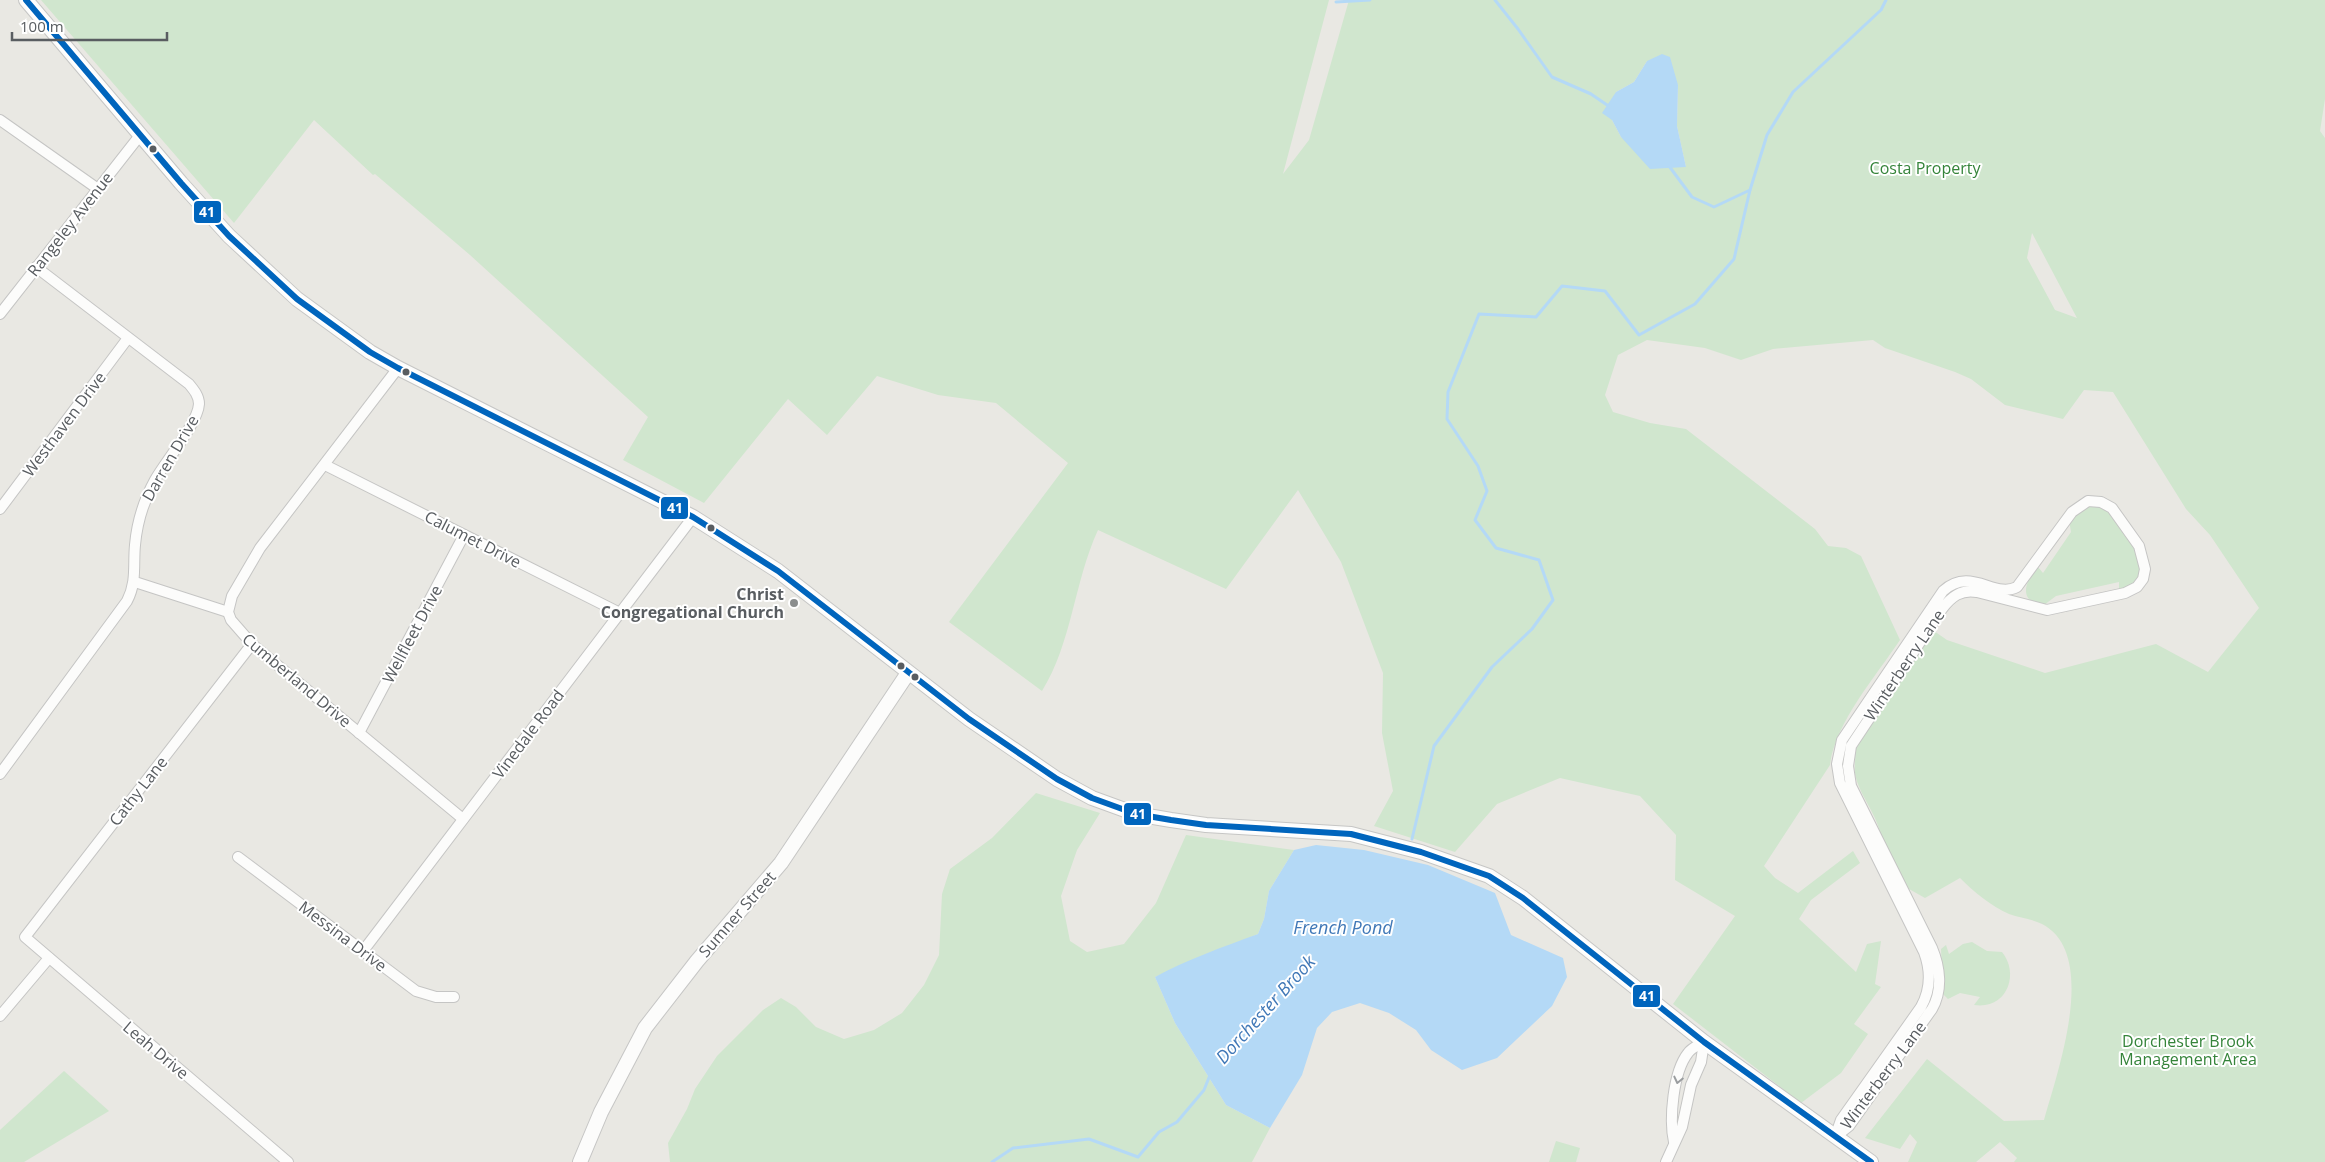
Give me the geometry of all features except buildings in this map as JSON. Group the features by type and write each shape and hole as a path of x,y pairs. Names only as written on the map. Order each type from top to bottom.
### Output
{"main road":[{"path":"26,0 141,134 180,183 229,236 296,299 370,352 692,517 778,571 908,673 1016,752 1079,792 1136,814 1206,825 1351,834 1465,866 1489,876 1523,898 1704,1042 1871,1162"},
{"name":"Sumner Street","path":"580,1162 600,1112 645,1028 697,961 781,863 908,673"}],"street":[{"path":"0,120 98,188"},
{"name":"Rangeley Avenue","path":"0,314 141,134"},
{"name":"Darren Drive","path":"0,774 123,607 134,582 135,543 144,503 156,478 195,418 199,401 189,384 36,267"},
{"name":"Westhaven Drive","path":"0,509 128,338"},
{"path":"134,582 228,612 232,596 256,554 398,368"},
{"name":"Calumet Drive","path":"325,465 620,613"},
{"name":"Winterberry Lane","path":"1835,1137 1841,1120 1931,999 1939,972 1883,861 1840,783 1838,758 1844,735 1946,588 1966,581 2008,590 2017,587 2072,512 2088,501 2101,502 2112,508 2120,517 2142,552 2145,563 2144,577 2140,583 2130,591 2052,610 2038,609 1972,591 1964,592 1952,598 1942,609 1854,739 1848,759 1851,786 1883,861"},
{"name":"Vinedale Road","path":"362,950 692,517"},
{"name":"Wellfleet Drive","path":"359,733 464,535"},
{"path":"2017,587 2024,605"},
{"name":"Cumberland Drive","path":"228,612 231,620 252,644 463,819"},
{"name":"Cathy Lane","path":"24,937 252,644"},
{"name":"Messina Drive","path":"238,857 416,991 436,998 454,997"},
{"name":"Leah Drive","path":"24,937 288,1162"},
{"path":"0,1016 49,958"},
{"path":"1674,1142 1670,1126 1677,1078 1688,1052 1704,1042"},
{"path":"1666,1162 1682,1127 1691,1085 1701,1062 1704,1042"}],"green space":[{"path":"41,0 1329,0 1283,174 1309,140 1349,0 2325,0 2325,99 2320,131 2325,138 2325,1162 2014,1162 2017,1158 2000,1142 1976,1162 1908,1162 1917,1142 1910,1134 1900,1149 1865,1138 1927,1059 2004,1121 2044,1120 2070,1016 2072,987 2069,961 2059,939 2042,924 2009,914 1996,907 1960,878 1925,898 1909,889 1881,837 1877,822 1859,786 1855,774 1854,746 1863,737 1934,631 1947,640 2045,673 2156,644 2208,672 2259,608 2210,535 2186,509 2113,392 2084,390 2063,419 2005,405 1971,379 1885,348 1873,340 1773,349 1741,360 1705,348 1647,340 1618,355 1605,395 1613,412 1650,423 1686,429 1815,529 1828,546 1846,548 1861,556 1900,640 1848,716 1833,749 1830,765 1764,866 1775,878 1798,893 1853,851 1860,863 1811,900 1799,919 1856,972 1867,944 1881,941 1875,984 1881,987 1854,1024 1868,1034 1841,1073 1801,1103 1673,1004 1735,916 1675,880 1676,835 1640,796 1560,778 1497,804 1455,852 1374,826 1393,791 1382,733 1383,673 1341,562 1298,490 1226,589 1098,530 1083,570 1067,633 1052,672 1042,691 949,622 1068,463 996,403 938,395 877,376 827,435 788,399 704,503 623,460 648,417 470,255 375,174 373,175 314,120 234,223","holes":["1647,61 1678,85 1677,126 1686,167 1621,137 1612,120 1616,92 1634,82","2032,233 2077,318 2055,310 2027,258"]},
{"path":"2092,504 2110,509 2137,549 2141,575 2131,587 2119,590 2119,582 2056,596 2044,605 2030,600 2026,590 2033,573 2038,567 2043,573 2071,532 2069,520 2072,516"},
{"path":"1036,793 1100,813 1077,850 1061,896 1070,941 1087,952 1124,944 1156,903 1186,835 1294,850 1269,891 1264,919 1258,934 1155,977 1175,1023 1226,1105 1270,1128 1252,1162 670,1162 668,1143 687,1109 695,1089 717,1056 763,1010 781,998 796,1007 816,1027 844,1039 874,1030 902,1013 924,985 939,955 942,894 950,869 992,838"},
{"path":"1972,942 1987,951 2002,952 2010,970 2010,980 2002,996 1995,1002 1985,1005 1974,1005 1980,997 1960,993 1948,999 1943,994 1941,949 1946,945 1949,954 1963,944"},
{"path":"64,1071 109,1111 24,1162 0,1162 0,1130"},
{"path":"1556,1141 1580,1148 1576,1162 1549,1162"}],"water":[{"path":"1662,54 1670,57 1678,85 1677,126 1686,167 1650,169 1621,137 1612,120 1602,113 1616,92 1634,82 1647,61"},
{"name":"French Pond","path":"1316,845 1364,850 1428,865 1495,893 1511,935 1563,958 1567,977 1552,1006 1497,1058 1462,1070 1431,1050 1416,1030 1389,1013 1360,1003 1332,1012 1317,1028 1302,1075 1270,1128 1226,1105 1175,1023 1155,977 1193,959 1258,934 1264,919 1269,891 1294,850"}],"waterway":[{"path":"1336,2 1370,0"},
{"path":"1495,0 1552,77 1591,94 1610,107"},
{"name":"Dorchester Brook","path":"1412,839 1434,746 1492,667 1532,629 1553,600 1539,560 1496,548 1475,520 1487,491 1478,466 1447,419 1448,392 1479,314 1536,317 1562,286 1605,291 1639,335 1695,304 1734,259 1750,190 1767,135 1793,92 1881,10 1886,0"},
{"path":"1669,166 1692,197 1714,207 1750,190"},
{"name":"Dorchester Brook","path":"992,1162 1013,1148 1089,1139 1138,1157 1159,1132 1177,1122 1204,1090 1210,1075"}],"transit line":[{"name":"41","path":"26,0 181,183 229,236 297,299 370,352 398,368 693,517 778,571 969,719 1057,779 1092,798 1136,814 1206,825 1351,834 1421,852 1489,876 1523,898 1704,1042 1871,1162"}],"place":[{"name":"Christ Congregational Church","path":"794,603"}],"park label":[{"name":"Costa Property","path":"1925,168"},
{"name":"Dorchester Brook Management Area","path":"2188,1050"}]}
